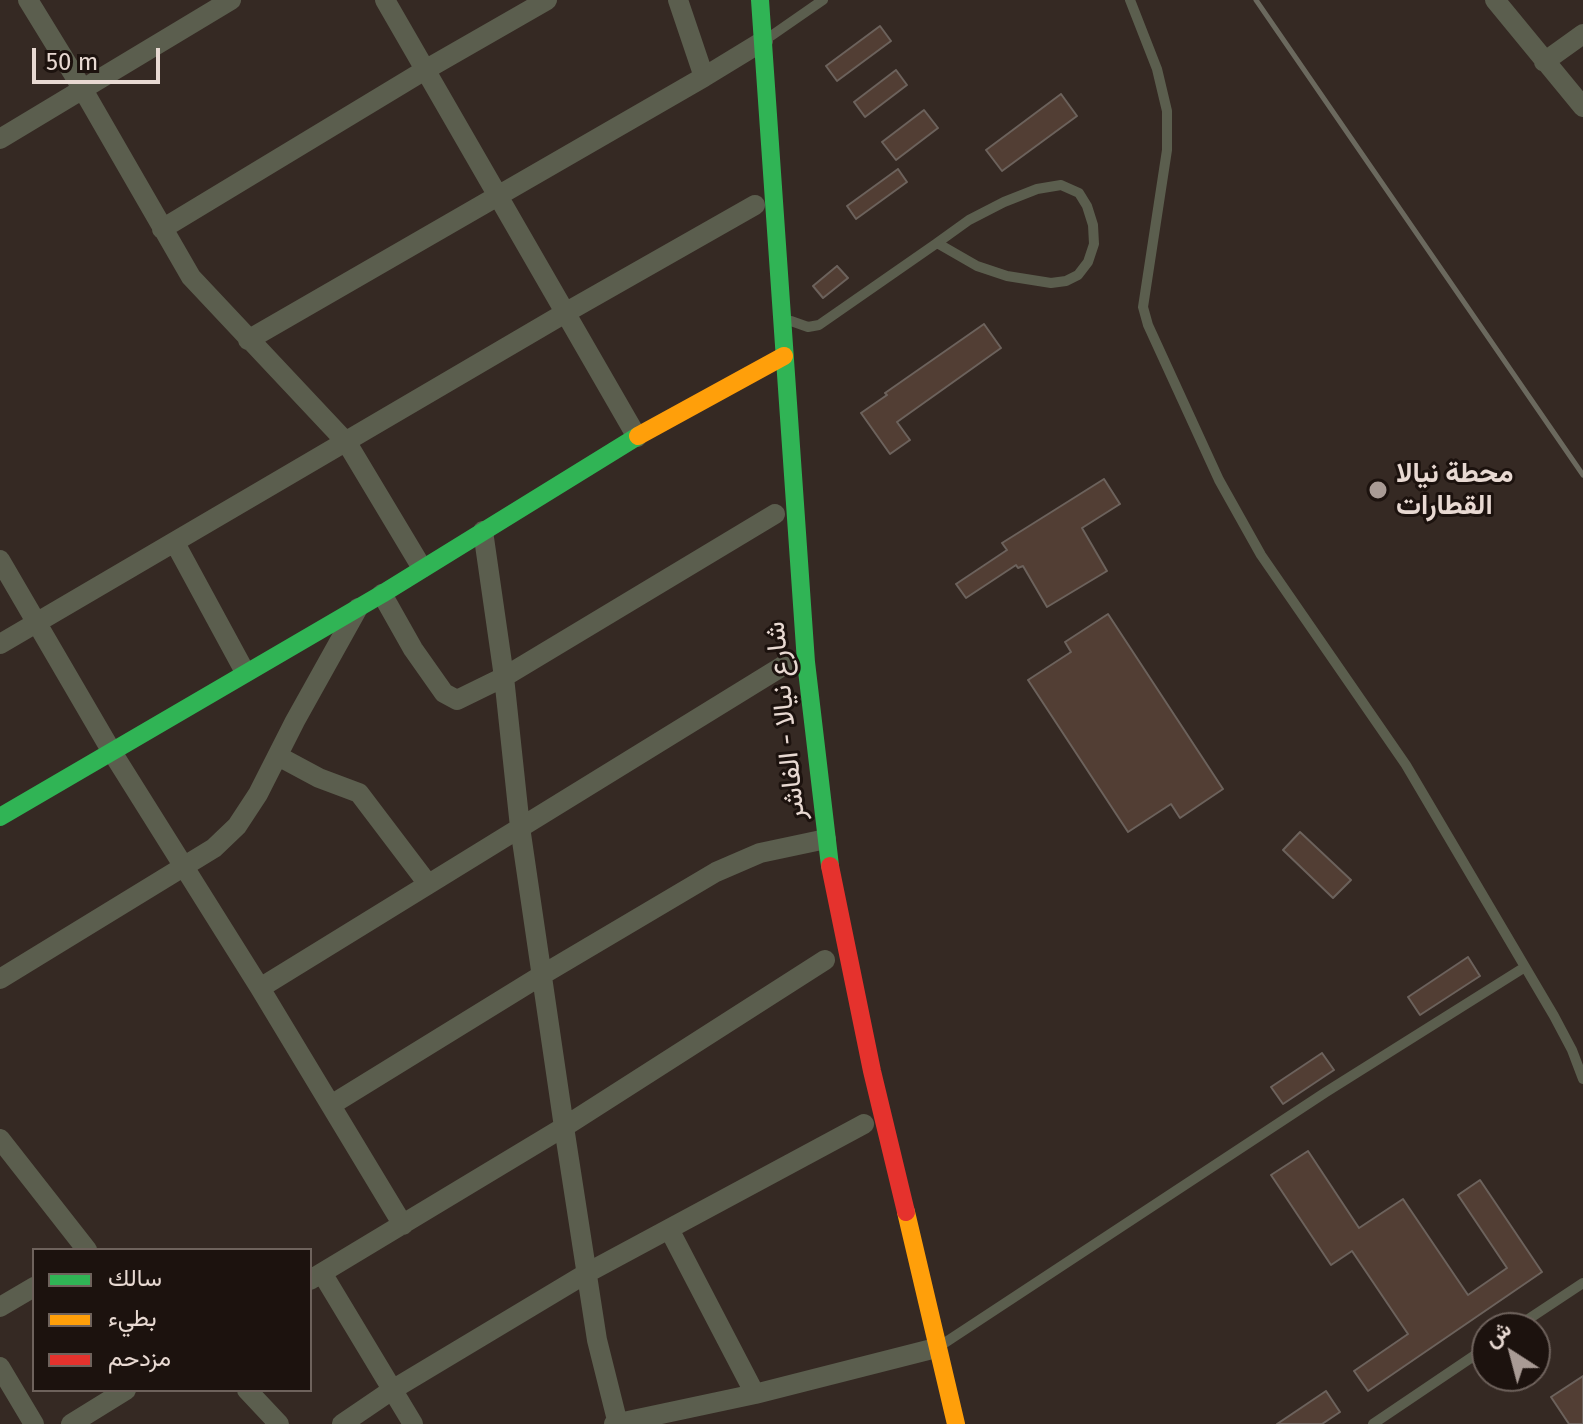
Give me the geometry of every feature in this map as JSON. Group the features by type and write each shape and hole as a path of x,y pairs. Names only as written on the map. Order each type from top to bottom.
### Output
{"main road":[{"name":"شارع نيالا - الفاشر","path":"743,0 755,46"},
{"name":"شارع نيالا - الفاشر","path":"760,0 755,46 776,312 784,356 806,662 812,842 865,1041 923,1352 956,1424"},
{"name":"شارع نيالا - الفاشر","path":"755,212 763,168"},
{"path":"0,817 382,594 637,437 784,356"},
{"path":"858,1101 865,1131"}],"street":[{"path":"28,0 191,277 347,443 422,568"},
{"path":"0,139 231,0"},
{"path":"385,0 637,437"},
{"path":"162,229 547,0"},
{"path":"678,0 704,77"},
{"path":"1495,0 1583,107"},
{"path":"1544,62 1583,34"},
{"path":"248,340 755,46"},
{"path":"0,644 565,313 755,212"},
{"path":"382,594 413,649 444,693 457,700 504,677 775,514"},
{"path":"483,531 504,677 520,827 564,1127 597,1340 617,1423 755,1394 923,1352"},
{"path":"175,543 245,672"},
{"path":"0,560 112,752 403,1225"},
{"path":"0,979 214,848 237,826 358,608"},
{"path":"260,988 787,664"},
{"path":"278,756 319,778 359,793 428,884"},
{"path":"331,1105 716,872 760,853 812,842"},
{"path":"413,1424 316,1277 564,1127 825,960"},
{"path":"342,1424 392,1390 587,1273 865,1131"},
{"path":"0,1139 85,1248"},
{"path":"669,1229 755,1394"},
{"path":"0,1307 32,1288"},
{"path":"0,1367 34,1424"},
{"path":"71,1424 123,1392"},
{"path":"249,1392 279,1424"}],"lane":[{"path":"755,46 823,0"},
{"path":"1130,0 1157,69 1167,111 1167,150 1143,307 1148,325 1219,480 1261,555 1406,765 1572,1050 1583,1079"},
{"path":"776,312 808,327 819,325 969,220 1037,189 1061,185 1079,193 1093,225 1094,244 1088,262 1078,275 1051,283 1007,276 977,266 937,243"},
{"path":"923,1352 1525,967"},
{"path":"1539,1312 1583,1283"},
{"path":"1373,1424 1471,1358"}],"building":[{"path":"880,26 891,41 837,81 826,66"},
{"path":"896,70 907,85 865,117 854,102"},
{"path":"1061,94 1077,116 1002,171 986,150"},
{"path":"924,110 938,128 896,160 882,142"},
{"path":"898,169 907,182 856,219 847,206"},
{"path":"837,266 848,278 823,298 813,286"},
{"path":"984,324 1001,348 897,422 910,440 890,454 861,413"},
{"path":"1104,479 1120,504 1082,528 1107,571 1047,607 1023,566 1018,568 1016,565 966,598 956,584 1007,550 1002,543"},
{"path":"1108,614 1223,789 1180,818 1171,804 1128,832 1028,680 1071,652 1065,642"},
{"path":"1300,832 1351,880 1333,898 1283,850"},
{"path":"1468,957 1480,976 1420,1015 1408,997"},
{"path":"1322,1053 1334,1070 1283,1104 1271,1087"},
{"path":"1308,1151 1359,1228 1403,1199 1468,1295 1507,1268 1458,1195 1480,1180 1542,1272 1484,1312 1471,1312 1471,1321 1368,1391 1354,1371 1408,1334 1352,1251 1331,1265 1271,1175"},
{"path":"1583,1376 1583,1424 1569,1424 1551,1397"},
{"path":"1326,1391 1340,1412 1322,1424 1277,1424"}],"railway":[{"path":"1256,0 1583,475"}],"traffic: fast":[{"path":"760,0 806,662 830,866"},
{"path":"0,817 382,594 638,436"}],"traffic: slow":[{"path":"638,436 784,356"},
{"path":"906,1212 956,1424"}],"traffic: jam":[{"path":"830,866 872,1071 906,1212"}],"place":[{"name":"محطة نيالا القطارات","path":"1378,490"}]}
